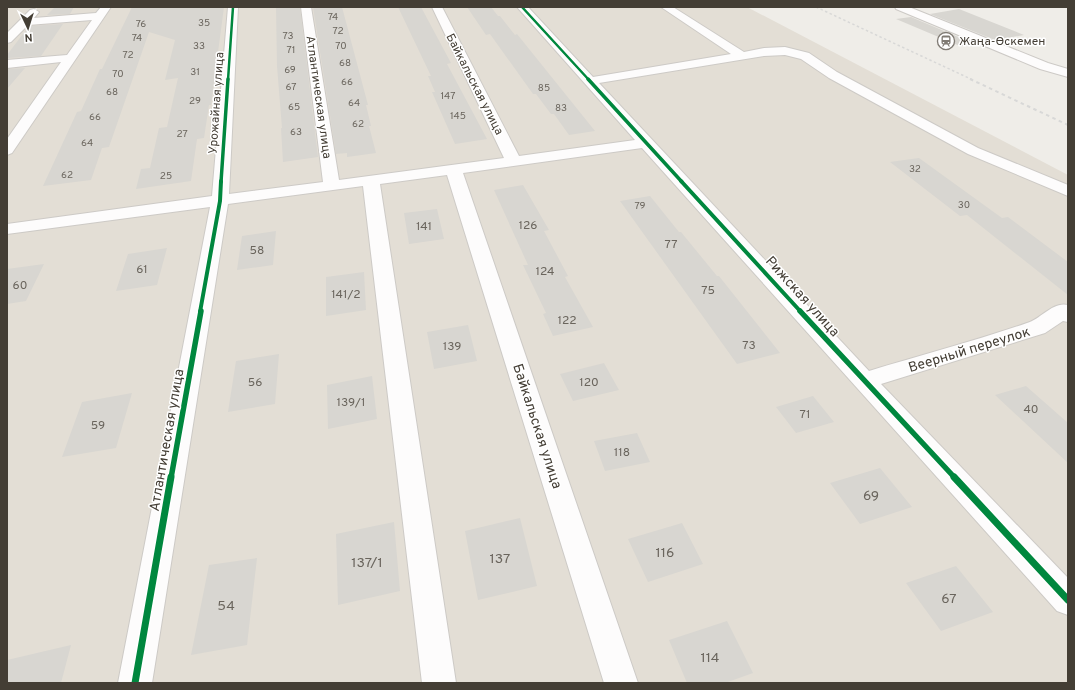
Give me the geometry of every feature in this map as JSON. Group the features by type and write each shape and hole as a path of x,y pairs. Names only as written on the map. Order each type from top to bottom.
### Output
{"street":[{"path":"7,40 39,7"},
{"name":"Урожайная улица","path":"220,201 233,7"},
{"name":"Атлантическая улица","path":"306,7 332,186"},
{"name":"Байкальская улица","path":"437,7 514,162"},
{"name":"Рижская улица","path":"522,7 1068,600"},
{"path":"666,7 742,56"},
{"path":"900,7 1044,66 1068,73"},
{"path":"24,22 103,12"},
{"path":"7,150 103,12"},
{"path":"591,81 764,52 785,51 805,56 833,75 973,152 1068,191"},
{"path":"7,64 70,58"},
{"path":"7,122 27,121"},
{"path":"7,229 648,143"},
{"name":"Байкальская улица","path":"454,170 621,683"},
{"path":"371,181 439,683"},
{"name":"Атлантическая улица","path":"135,683 220,201"},
{"name":"Веерный переулок","path":"864,380 1038,328 1063,311 1068,315"}],"shaded area":[{"path":"7,7 747,7 1068,175 1068,683 7,683"}],"building":[{"path":"55,7 74,7 70,14 47,15"},
{"path":"132,7 224,7 211,105 209,105 204,138 197,139 191,181 136,189 141,169 150,168 159,128 167,127 178,78 165,80 175,40 149,32 109,147 102,148 91,180 43,186 77,112 81,111 100,69 102,69"},
{"path":"276,7 300,7 318,157 283,162 277,66"},
{"path":"313,7 342,7 368,105 366,105 371,126 369,126 376,153 347,157 347,153 336,154"},
{"path":"398,7 421,7 451,63 447,64 487,139 455,144 432,92 435,92 428,76 431,76"},
{"path":"467,7 491,7 515,35 517,34 595,131 569,135 554,114 551,114 536,94 533,94 490,34 486,35"},
{"path":"959,9 1024,35 995,40 930,14"},
{"path":"911,17 975,44 960,46 896,19"},
{"path":"63,24 41,56 7,58 7,55 29,26"},
{"path":"25,68 7,89 7,69"},
{"path":"919,158 1002,218 1008,217 1068,262 1068,295 967,215 960,216 890,162"},
{"path":"523,185 549,230 544,231 568,276 565,277 593,327 553,336 543,314 546,313 523,265 528,265 494,190"},
{"path":"650,196 679,232 681,232 717,276 719,276 780,353 737,364 620,201"},
{"path":"437,209 444,239 409,244 404,213"},
{"path":"276,231 273,265 237,270 242,236"},
{"path":"167,248 157,285 116,291 128,254"},
{"path":"44,264 26,301 7,304 7,269"},
{"path":"364,272 366,310 326,316 326,277"},
{"path":"468,325 477,361 434,369 427,332"},
{"path":"279,354 275,404 228,412 236,361"},
{"path":"604,363 619,390 573,401 560,374"},
{"path":"372,376 377,419 328,429 327,385"},
{"path":"1026,386 1068,423 1068,463 995,395"},
{"path":"132,393 116,448 62,457 82,402"},
{"path":"813,396 834,422 796,433 776,407"},
{"path":"637,433 650,462 605,471 594,441"},
{"path":"880,468 912,507 860,524 830,483"},
{"path":"520,518 537,586 478,600 465,531"},
{"path":"394,522 400,591 338,605 336,534"},
{"path":"682,523 703,564 648,582 628,539"},
{"path":"257,558 247,645 191,655 209,565"},
{"path":"956,566 993,612 941,631 906,583"},
{"path":"727,621 753,673 725,683 687,683 669,640"},
{"path":"71,645 61,683 7,683 7,660"}],"railway":[{"path":"816,7 973,80"},
{"path":"970,79 1068,125"}],"cycle path":[{"path":"135,683 220,201 233,7"},
{"path":"522,7 864,381 1068,600"}],"place":[{"name":"Жаңа-Өскемен","path":"946,41"}]}
